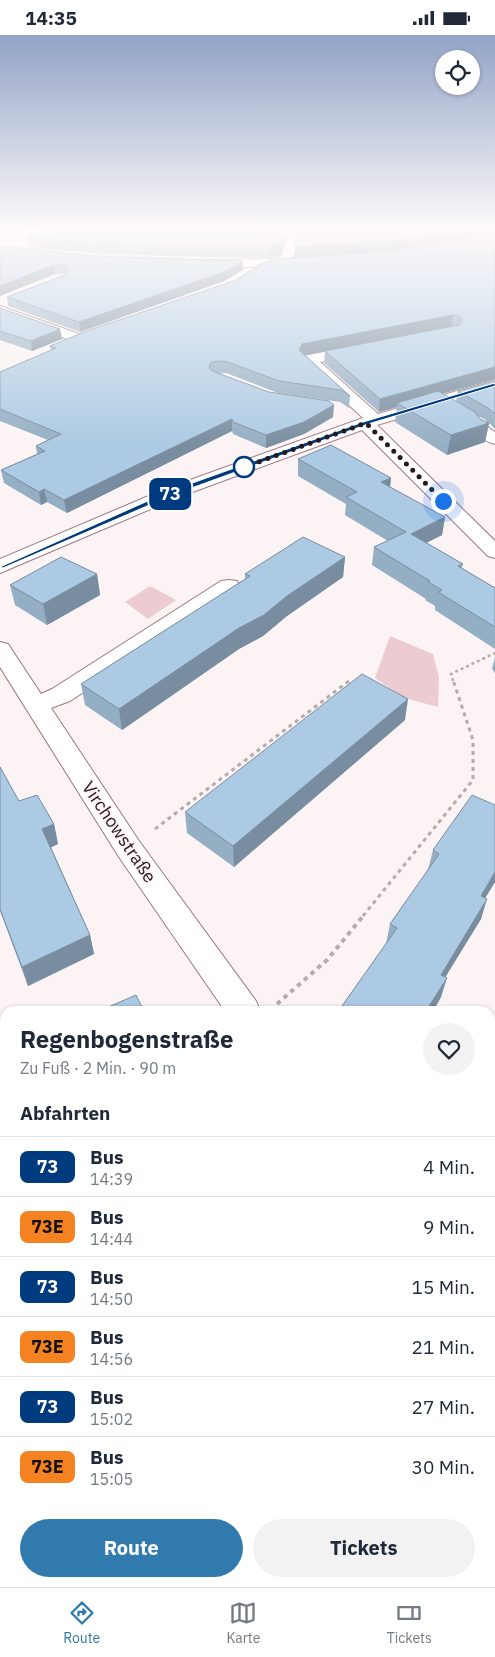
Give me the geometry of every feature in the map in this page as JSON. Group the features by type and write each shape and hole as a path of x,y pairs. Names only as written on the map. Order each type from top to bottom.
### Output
{"street":[{"path":"3,305 85,337 62,346"},
{"path":"377,347 308,360 366,423 495,553"},
{"path":"0,567 172,493 366,423 495,385"},
{"path":"436,401 479,426 483,432 495,439"},
{"path":"342,414 366,423"},
{"path":"36,705 61,695 229,586"},
{"name":"Virchowstraße","path":"0,649 129,849 240,1006"}],"path":[{"path":"277,1005 327,960 473,780 473,740 451,674 495,653"},
{"path":"129,849 349,681"}],"shaded area":[{"path":"150,586 176,600 148,619 125,602"},
{"path":"390,636 433,654 439,678 438,707 404,698 375,678"}],"building":[{"path":"26,303 133,303 79,322"},
{"path":"168,303 495,303 495,367 380,399 325,351 459,325 462,320 459,316 453,315 302,344 299,350 350,396 341,390 279,381 225,361 211,362 209,367 212,371 269,392 329,401 334,405 304,422 266,435 233,422 232,419 64,500 44,489 39,492 1,470 45,451 36,446 61,434 0,409 0,372 56,348 50,346 84,332"},
{"path":"0,308 60,329 31,341 0,331"},
{"path":"495,381 495,414 458,391"},
{"path":"438,391 475,412 480,419 489,423 451,435 397,403"},
{"path":"331,445 391,478 381,482 445,517 411,534 463,564 458,566 495,588 495,627 438,592 442,590 428,582 430,581 374,547 406,532 346,497 357,492 298,459"},
{"path":"303,537 345,557 287,596 264,615 239,628 119,709 81,684 250,576 245,574"},
{"path":"61,557 97,574 43,604 10,585"},
{"path":"362,674 408,699 233,846 185,812"},
{"path":"0,767 19,801 37,795 54,824 42,829 90,935 22,967 0,909"},
{"path":"472,795 495,805 495,872 481,896 487,899 441,975 447,978 429,1006 342,1006 397,928 390,924 439,854 433,850"},
{"path":"136,995 142,1006 111,1006"}],"bus line":[{"name":"73","path":"0,567 172,493 366,423 495,385"}],"route":[{"path":"244,467 239,469 366,423 443,501"}]}
